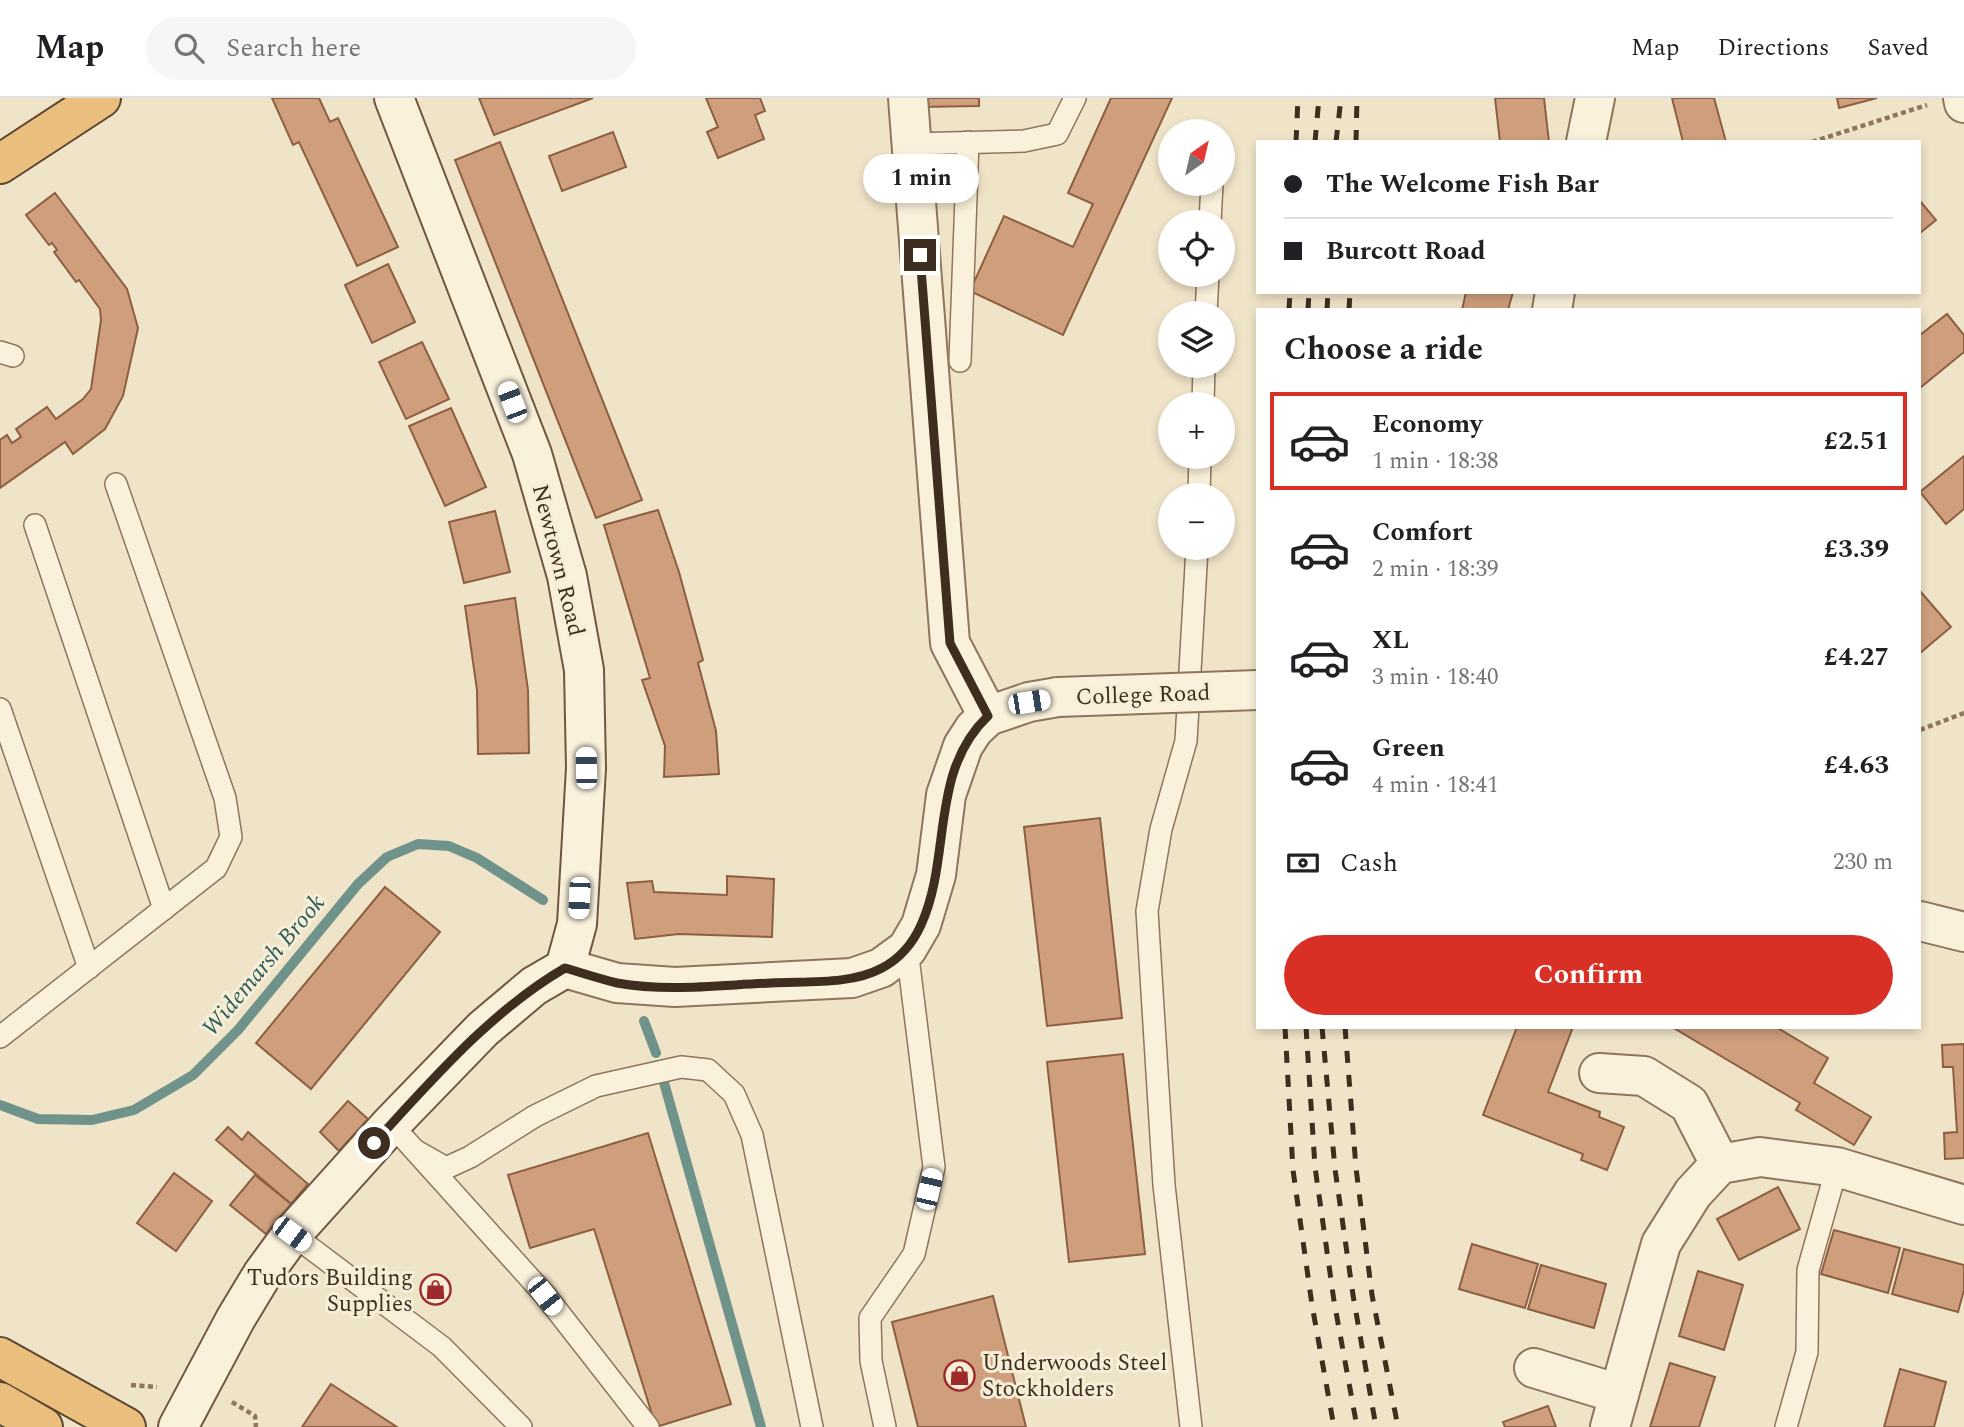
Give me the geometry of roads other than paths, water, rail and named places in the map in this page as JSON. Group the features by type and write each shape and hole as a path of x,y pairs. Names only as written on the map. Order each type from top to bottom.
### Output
{"highway":[{"path":"0,164 101,98"},
{"path":"0,1357 126,1427"},
{"path":"0,1402 43,1427"}],"street":[{"name":"Newtown Road","path":"394,98 532,454 567,576 584,670 586,768 577,924 565,968"},
{"name":"Newtown Road","path":"423,170 424,98"},
{"path":"178,1427 256,1286 292,1234 391,1124 484,1028 534,986 565,968 617,983 675,987 852,978 881,968 907,949 921,925 936,875 946,795 963,746 974,729 988,716 950,643 908,98"},
{"path":"1586,140 1595,98"},
{"name":"College Road","path":"988,716 1029,702 1058,697 1256,690"},
{"path":"1921,921 1964,932"},
{"path":"1599,1073 1644,1076 1689,1104 1720,1164"},
{"path":"1534,1368 1614,1411 1661,1244 1693,1193 1720,1164 1760,1157 1837,1167 1964,1205"}],"lane":[{"path":"911,144 1024,141 1057,134 1075,98"},
{"path":"960,361 968,142"},
{"path":"0,1037 216,868 231,837 225,798 116,484"},
{"path":"35,525 164,909"},
{"path":"1191,1427 1164,1185 1147,911 1161,829 1186,741 1196,560"},
{"path":"0,709 89,968"},
{"path":"885,1427 871,1361 870,1318 914,1254 934,1167 907,949"},
{"path":"416,1152 446,1168 470,1157 534,1116 596,1086 681,1067 708,1070 734,1094 752,1135 812,1427"},
{"path":"391,1124 545,1296 648,1427"},
{"path":"1786,1427 1807,1352 1808,1270 1837,1167"},
{"path":"292,1234 442,1347 522,1427"}],"waterway":[{"name":"Widemarsh Brook","path":"0,1105 38,1119 92,1120 134,1110 193,1075 238,1030 358,884 387,857 418,844 449,846 477,858 543,900"},
{"name":"Widemarsh Brook","path":"644,1021 656,1053"},
{"name":"Widemarsh Brook","path":"663,1079 761,1427"}],"railway":[{"path":"1296,140 1298,98"},
{"path":"1315,140 1319,98"},
{"path":"1336,140 1341,98"},
{"path":"1356,140 1357,98"},
{"path":"1289,308 1290,294"},
{"path":"1308,308 1309,294"},
{"path":"1327,308 1328,294"},
{"path":"1349,308 1350,294"},
{"path":"1285,1029 1293,1170 1312,1305 1334,1427"},
{"path":"1306,1029 1315,1167 1334,1301 1357,1427"},
{"path":"1322,1029 1335,1169 1376,1427"},
{"path":"1345,1029 1356,1168 1372,1295 1398,1427"}],"place":[{"name":"Tudors Building Supplies","path":"436,1290"},
{"name":"Underwoods Steel Stockholders","path":"959,1375"}]}
